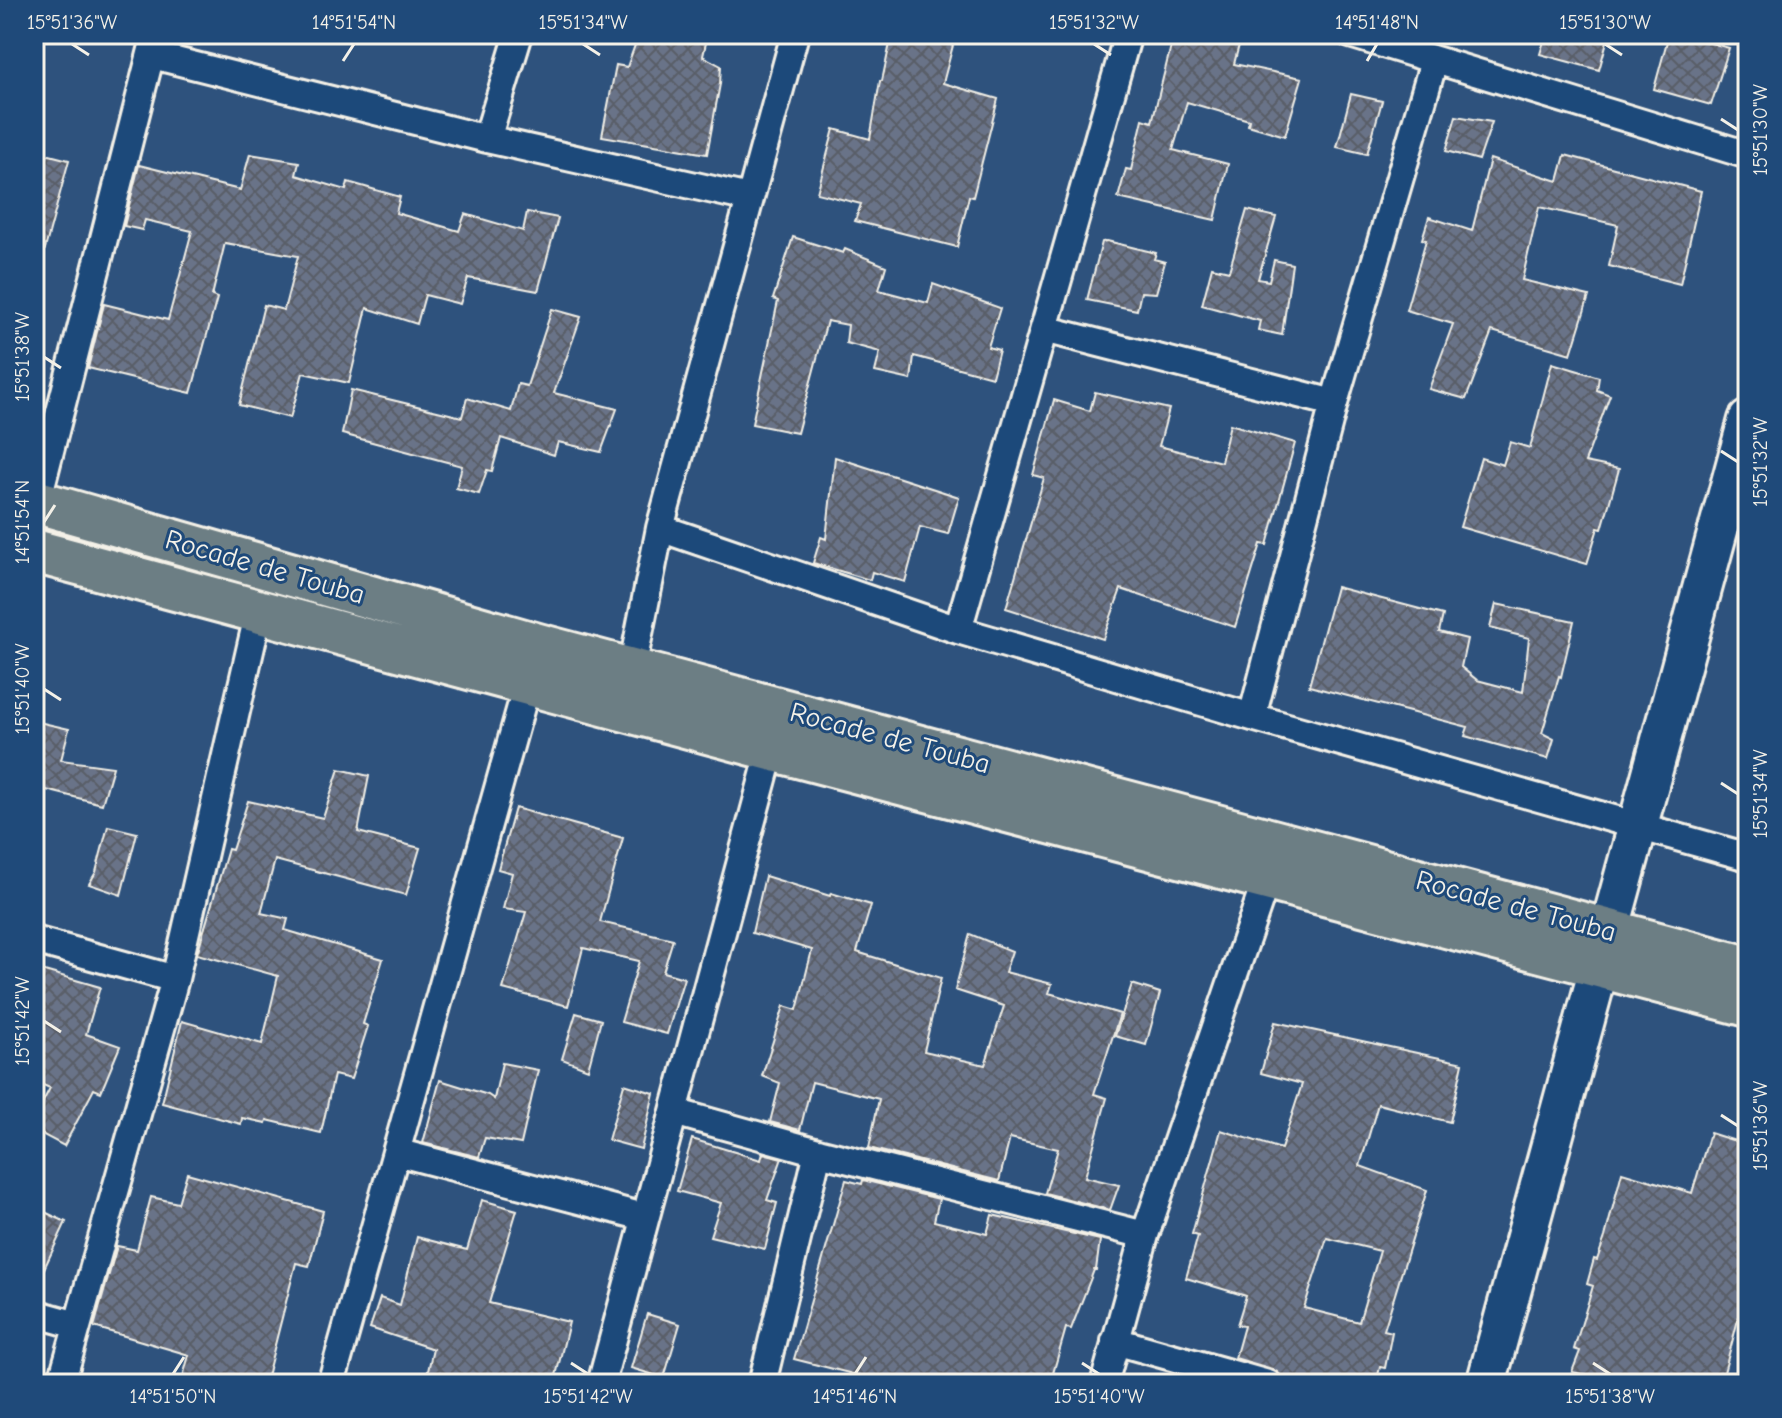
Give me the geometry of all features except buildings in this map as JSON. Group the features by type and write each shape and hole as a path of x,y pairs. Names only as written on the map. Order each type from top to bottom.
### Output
{"main road":[{"name":"Rocade de Touba","path":"36,502 533,663 771,749 1274,860"},
{"name":"Rocade de Touba","path":"34,551 259,611 533,663 632,669 1274,860 1605,949 1748,1005"},
{"name":"Rocade de Touba","path":"1605,949 1748,968"}],"street":[{"path":"487,139 519,34"},
{"path":"632,669 660,528 795,34"},
{"path":"958,630 1128,34"},
{"path":"1350,34 1748,155"},
{"path":"36,502 154,45 487,139 749,198"},
{"path":"1252,717 1334,403 1434,61"},
{"path":"1044,329 1334,403"},
{"path":"1486,1384 1638,826 1737,505 1748,420"},
{"path":"660,528 958,630 1252,717 1748,857"},
{"path":"61,1384 175,979 259,611"},
{"path":"331,1384 533,663"},
{"path":"601,1384 771,749"},
{"path":"1104,1384 1145,1235 1274,860"},
{"path":"34,940 175,979"},
{"path":"674,1112 1145,1235"},
{"path":"396,1152 644,1217"},
{"path":"762,1384 818,1152"},
{"path":"34,1313 77,1325"},
{"path":"1115,1341 1268,1384"}]}
